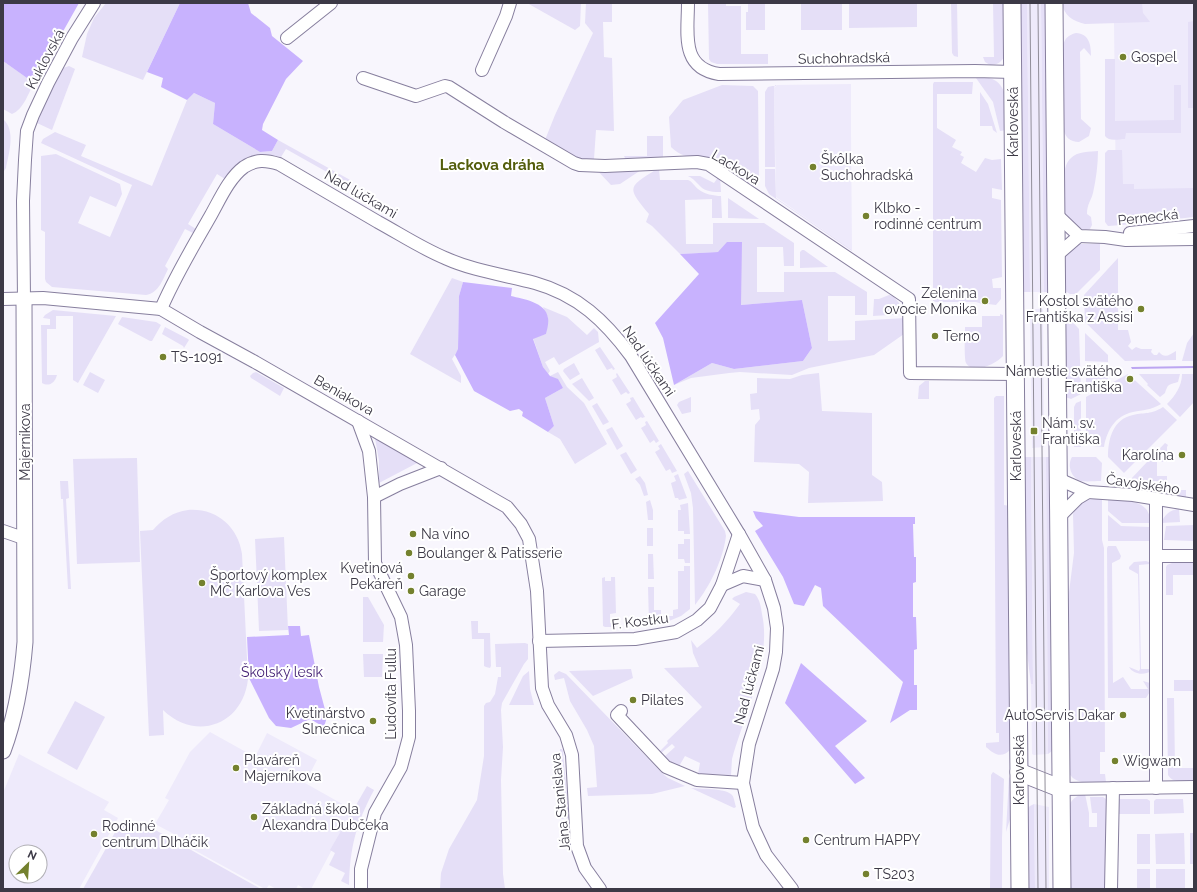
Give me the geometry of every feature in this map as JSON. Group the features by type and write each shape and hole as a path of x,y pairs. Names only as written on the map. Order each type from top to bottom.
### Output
{"main road":[{"name":"Karloveská","path":"1012,3 1020,889"},
{"path":"1054,3 1062,889"},
{"path":"1019,772 1062,789"}],"street":[{"name":"Kuklovská","path":"27,131 48,83 72,38 94,3"},
{"path":"287,38 331,3"},
{"path":"482,70 506,16 510,3"},
{"name":"Suchohradská","path":"688,3 688,48 692,58 708,73 1013,72"},
{"name":"Lackova","path":"363,78 416,96 445,86 449,87 504,122 574,163 580,165 615,166 697,162 708,164 909,299 910,373 1016,374"},
{"name":"Majerníkova","path":"3,751 18,700 24,653 26,539 23,201 27,131"},
{"name":"Nad lúčkami","path":"162,309 167,294 205,225 235,176 254,162 266,160 279,164 425,249 446,259 489,272 535,283 555,290 577,301 602,321 631,356 739,534 765,580 774,608 777,628 776,652 773,669 749,744 743,782 753,827 766,855 792,889"},
{"path":"1056,215 1079,236 1057,255"},
{"name":"Pernecká","path":"1105,237 1194,226"},
{"name":"Pernecká","path":"1079,236 1105,237 1126,240 1194,239"},
{"name":"Beniakova","path":"3,299 43,298 162,309 507,507 521,524 529,539 536,590 539,641"},
{"name":"Ľudovíta Fullu","path":"358,421 369,451 374,497 375,563 401,617 406,645 409,737 401,767 375,814 361,869 362,889"},
{"path":"374,497 400,484 441,468"},
{"name":"Čavojského","path":"1059,478 1071,486 1088,492 1119,493 1194,505"},
{"path":"1059,517 1078,498 1088,492"},
{"path":"1156,499 1156,788"},
{"path":"3,531 26,539"},
{"name":"F. Kostku","path":"539,641 635,639 676,632 697,620 710,608 722,585 739,534"},
{"path":"1156,556 1194,556"},
{"path":"722,585 743,576 765,580"},
{"name":"Jána Stanislava","path":"539,641 542,688 548,705 566,736 572,755 577,846 584,868 600,889"},
{"path":"621,711 617,715 666,767 697,780 743,782"},
{"path":"1062,789 1194,787"},
{"path":"1111,889 1113,788"}],"shaded area":[{"path":"106,3 180,3 143,80 82,57 87,34 94,18"},
{"path":"527,3 581,3 580,26 575,30"},
{"path":"586,3 612,3 612,22 603,22 604,57 612,58 614,131 596,130 594,159 615,159 613,162 580,160 545,140 593,33 585,23"},
{"path":"708,3 726,3 726,6 741,6 741,54 768,54 768,64 717,64 711,62 709,59"},
{"path":"748,3 765,3 765,30 746,30 746,12 748,12"},
{"path":"801,3 842,3 842,30 801,30"},
{"path":"849,3 917,3 917,27 849,28"},
{"path":"951,3 957,3 958,57 954,56 952,53"},
{"path":"993,3 1004,3 1005,55 999,63 990,65 985,62 983,57 994,57"},
{"path":"1019,3 1027,3 1030,292 1022,292"},
{"path":"1027,3 1041,3 1044,292 1030,292"},
{"path":"1041,3 1047,3 1050,292 1044,292"},
{"path":"1062,3 1142,3 1143,13 1150,22 1085,24 1067,15"},
{"path":"1104,3 1194,3 1194,202 1116,203 1114,23 1105,23"},
{"path":"1194,21 1194,108 1188,108 1188,22"},
{"path":"1076,33 1084,35 1088,40 1091,52 1091,56 1084,48 1080,52 1081,119 1091,128 1089,136 1079,142 1068,138 1063,128 1063,47 1067,38"},
{"path":"1105,59 1115,59 1115,121 1174,120 1174,85 1181,85 1181,133 1126,133 1125,139 1112,140 1107,138 1105,136"},
{"path":"3,61 34,83 22,105 12,114 3,109"},
{"path":"69,66 75,69 52,130 37,123 44,105 63,68"},
{"path":"976,78 989,78 996,81 1001,86 1006,100 1007,130 1000,131 993,102"},
{"path":"934,82 973,82 972,94 937,94 937,128 956,140 952,147 962,152 960,155 964,157 961,163 976,172 985,158 992,160 1001,159 1002,190 992,188 992,198 1001,200 1002,277 992,279 993,288 1001,288 1001,299 996,305 988,304 988,299 983,299 982,304 976,302 933,301"},
{"name":"Škôlka Suchohradská","path":"851,84 852,250 776,197 774,88 777,85"},
{"path":"722,85 753,86 758,91 759,179 754,183 718,160 683,155 671,147 669,117 683,100"},
{"path":"775,85 775,167 765,167 765,92 768,87"},
{"path":"980,92 988,104 997,133 993,130 992,126 980,126"},
{"path":"194,93 215,103 213,124 260,152 272,151 278,140 352,181 350,185 286,149 281,157 256,155 249,157 237,165 225,179 217,174 188,224 196,229 193,233 185,229 165,266 168,269 154,292 146,295 52,287 46,282 45,279 45,232 41,230 41,156 56,154 120,184 122,194 116,207 90,196 78,223 110,237 132,185 41,143 43,139 55,132 86,145 81,156 152,186 187,100"},
{"path":"3,119 7,124 10,135 9,156 4,171"},
{"path":"647,136 663,136 663,161 626,160 624,156 647,156"},
{"path":"1108,150 1122,150 1123,184 1134,184 1134,189 1194,188 1194,217 1108,226 1105,222 1105,153"},
{"path":"1098,151 1093,193 1087,211 1087,214 1091,217 1092,225 1090,229 1082,229 1068,218 1064,210 1063,190 1065,168 1071,158 1077,154"},
{"path":"644,168 620,184 611,185 596,169"},
{"path":"659,169 660,180 688,180 703,192 721,196 722,218 712,218 712,199 685,200 686,244 713,244 713,223 764,223 794,243 794,266 784,266 783,247 757,247 757,292 784,292 784,272 835,272 867,292 867,315 855,315 855,296 828,296 828,341 855,340 855,321 905,318 904,334 874,355 809,368 792,375 740,372 691,378 674,385 712,363 734,369 803,361 812,348 802,300 741,305 718,252 680,254 646,222 649,214 636,198 634,188 640,180"},
{"path":"765,169 775,169 776,198 852,251 769,194 765,186"},
{"path":"688,176 700,176 714,183 719,176 721,192 710,191 702,188"},
{"path":"728,198 759,219 728,218"},
{"path":"1077,244 1100,244 1100,270 1076,294 1070,294 1065,291 1065,257 1067,253"},
{"path":"802,250 828,267 800,268 800,252"},
{"path":"1118,258 1118,330 1128,330 1131,342 1128,346 1132,350 1136,347 1141,349 1152,349 1151,352 1154,355 1157,355 1159,352 1165,356 1176,351 1176,360 1125,361 1085,322 1084,295"},
{"path":"452,278 463,282 459,296 458,350 452,359 461,376 461,383 410,354"},
{"path":"889,295 893,296 899,303 904,314 873,316 874,299 879,299"},
{"path":"543,307 567,317 587,335 594,328 598,332 599,342 559,365 554,357 545,362 550,371 548,374 543,367 533,338 546,334 548,318"},
{"path":"1030,309 1043,309 1044,447 1032,448"},
{"path":"53,310 116,316 78,383 73,380 73,316 56,316 56,329 47,329 47,375 57,375 51,384 47,385 42,383 41,325 50,325 50,319 43,318"},
{"path":"1000,314 1003,315 1003,356 990,365 984,367 974,368 969,366 965,360 965,327 982,327 982,316 1000,316"},
{"path":"1065,314 1079,329 1081,394 1071,399 1065,397"},
{"path":"122,317 156,322 161,325 152,341 150,341 118,324"},
{"path":"165,327 189,340 184,348 162,334"},
{"path":"1085,333 1108,355 1108,362 1085,361"},
{"path":"1194,333 1194,361 1182,361 1187,343"},
{"path":"600,347 615,369 613,370 612,368 607,370 595,350"},
{"path":"574,363 580,374 570,380 563,371"},
{"path":"1194,366 1194,368 1132,369 1131,367"},
{"path":"90,372 105,380 98,393 83,385"},
{"path":"256,372 284,388 280,396 251,378 250,376"},
{"path":"558,372 567,387 584,403 607,444 575,464 560,439 548,432 554,426 545,398 563,388 550,376"},
{"path":"617,373 630,393 628,394 626,392 621,395 612,380 617,377"},
{"path":"819,373 822,411 872,413 872,475 882,482 883,501 808,503 809,472 799,464 754,462 755,425 760,419 759,409 751,410 750,394 757,393 757,378 790,379 802,375"},
{"path":"1128,374 1161,404 1150,409 1133,412 1121,417 1113,425 1107,435 1104,447 1093,446 1086,439 1086,397"},
{"path":"1139,374 1180,374 1178,382 1169,385 1165,393 1160,397 1147,385 1148,384"},
{"path":"1182,374 1194,374 1194,402 1180,417 1167,404 1178,390 1181,383"},
{"path":"1086,375 1108,375 1108,381 1086,392"},
{"path":"582,378 594,398 589,401 572,384"},
{"path":"925,381 929,381 929,399 918,399 919,386"},
{"path":"996,396 1004,396 1004,505 1010,506 1010,750 1001,755 992,752 986,747 986,743 999,742 999,733 996,733 994,398"},
{"path":"633,397 645,417 641,417 636,420 626,404 631,401 630,398"},
{"path":"691,397 691,412 682,414 677,405 679,402"},
{"path":"1081,401 1081,447 1074,447 1074,407 1076,403"},
{"path":"597,403 609,422 603,425 592,406"},
{"path":"1163,407 1177,420 1124,473 1108,457 1109,443 1116,425 1126,417 1159,410"},
{"path":"647,421 659,441 656,443 654,440 650,443 641,428 646,425 645,422"},
{"path":"612,427 623,446 617,450 606,430"},
{"path":"375,438 419,462 379,483 379,461"},
{"path":"1165,443 1168,445 1167,462 1157,462 1157,476 1167,476 1167,481 1134,481 1131,479"},
{"path":"661,444 677,471 672,473 670,469 666,471 655,452 660,449 658,446"},
{"path":"626,452 637,470 631,474 620,455"},
{"path":"1023,457 1031,457 1033,684 1031,684 1025,637"},
{"path":"1031,457 1046,457 1048,754 1034,755 1032,754 1031,684 1033,683"},
{"path":"1046,457 1052,457 1052,751 1048,754"},
{"path":"1072,457 1096,457 1102,463 1101,481 1081,481 1075,477 1072,474 1070,467"},
{"path":"137,458 140,562 77,564 73,459"},
{"path":"688,471 725,531 726,536 722,554 715,572 706,590 695,605 693,508 691,493 684,474"},
{"path":"678,474 687,498 679,500 678,498 675,498 671,483 676,481 674,476"},
{"path":"640,476 645,483 648,495 644,496 640,485 635,479"},
{"path":"60,481 68,481 69,498 66,499 71,589 68,589 63,499 61,499"},
{"path":"1146,490 1186,490 1186,498"},
{"path":"1102,499 1102,540 1104,548 1105,752 1100,752 1100,774 1105,774 1106,782 1090,783 1080,782 1069,773 1068,600 1074,553 1073,514 1076,508 1085,500"},
{"path":"1108,499 1129,501 1142,505 1149,515 1150,523 1122,523 1108,511"},
{"path":"650,500 653,510 653,520 648,520 646,502"},
{"path":"688,503 690,534 684,534 684,531 678,531 678,510 681,510 680,505"},
{"path":"1179,509 1180,522 1161,523 1168,513"},
{"path":"188,510 208,512 217,516 231,528 240,544 242,554 248,679 244,695 237,708 228,717 216,724 203,726 190,725 176,720 163,710 164,735 149,736 140,531 153,530 169,517 178,512"},
{"path":"1108,515 1121,526 1150,527 1151,541 1108,541"},
{"path":"1194,525 1194,541 1164,540 1166,526"},
{"path":"647,528 653,528 653,546 647,546"},
{"path":"284,537 288,630 259,631 257,584 268,583 257,583 255,539"},
{"path":"684,539 690,539 690,563 685,563 684,559 678,559 678,544 684,544"},
{"path":"1108,546 1116,546 1121,556 1120,559 1112,563 1113,683 1123,677 1131,689 1148,689 1143,681 1150,683 1151,690 1146,698 1108,698"},
{"path":"648,554 653,554 654,579 648,579"},
{"path":"1146,561 1150,564 1139,565 1141,669 1149,669 1151,671 1142,674 1136,673 1129,667 1139,671 1140,669 1138,574 1129,569 1129,567 1134,562"},
{"path":"1172,563 1194,563 1194,575 1173,575 1173,595 1166,595 1166,567"},
{"path":"684,566 690,566 690,609 681,616 669,621 669,616 673,616 673,610 678,609 678,571 684,571"},
{"path":"605,577 605,581 611,581 611,577 615,577 616,613 610,614 610,623 616,623 615,627 603,626 602,578"},
{"path":"648,587 654,587 654,610 661,610 661,616 664,616 663,623 649,623"},
{"path":"746,592 755,594 760,604 764,631 763,650 755,687 732,759 731,775 698,774 700,763 685,756 678,768 665,756 675,747 672,744 661,753 660,751 668,743 667,741 702,707 664,668 699,667 693,653 691,640 697,648 709,638 725,623 740,604 732,599"},
{"path":"363,597 368,597 384,625 383,642 363,642"},
{"path":"471,621 478,621 478,633 490,633 490,668 484,666 484,639 472,639"},
{"path":"495,644 528,644 528,659 502,703 501,710 503,747 501,780 503,874 505,889 440,889 441,873 449,849 477,800 484,756 484,706 486,703 490,702 495,694 498,677 501,677 501,667 496,667"},
{"path":"363,654 383,654 382,677 364,677"},
{"path":"631,669 633,678 593,696 569,671"},
{"path":"529,671 530,689 534,705 509,705 523,676"},
{"path":"559,671 566,674 663,774 685,786 652,794 588,796 587,788 597,787 594,746 587,730 570,701 564,678 555,680 554,675"},
{"path":"1174,680 1194,680 1194,691 1174,691"},
{"path":"1167,698 1174,698 1175,768 1194,768 1194,781 1176,781 1168,775"},
{"path":"75,701 105,717 77,770 47,753"},
{"name":"Základná škola Alexandra Dubčeka","path":"210,732 255,757 267,733 317,760 305,783 353,810 311,889 305,889 298,885 296,889 276,889 269,885 265,889 187,846 189,842 155,824 169,800 165,798 190,752"},
{"path":"560,749 563,751 569,818 561,819"},
{"path":"19,754 109,802 104,810 118,818 79,889 3,889 3,793"},
{"path":"993,772 1004,779 1002,889 990,889 991,775"},
{"path":"1009,777 1011,780 1012,813 1006,832"},
{"path":"367,786 374,790 358,825 355,836 349,885 341,881 345,873 329,865 335,853 330,850"},
{"path":"691,788 719,790 729,793 733,796 736,807 734,808"},
{"path":"1085,794 1089,813 1089,827 1097,827 1097,813 1092,813 1090,797 1103,797 1106,799 1107,889 1069,889 1069,807 1075,798 1079,795"},
{"path":"1116,799 1147,799 1150,801 1150,814 1116,814"},
{"path":"1156,799 1183,799 1184,813 1154,814 1154,801"},
{"path":"1034,804 1049,807 1049,889 1035,889"},
{"path":"1034,804 1035,889 1027,889 1027,809"},
{"path":"141,822 261,889 83,889 118,827"},
{"path":"1184,833 1185,864 1156,864 1155,834"},
{"path":"1190,833 1194,833 1194,864 1190,864"},
{"path":"1137,834 1150,834 1150,864 1137,864"},
{"path":"1137,869 1150,869 1150,889 1137,889"},
{"path":"1156,869 1185,869 1185,889 1156,889"}],"green space":[{"path":"3,3 79,3 34,83 3,61"},
{"path":"180,3 248,3 251,13 270,28 272,36 303,61 286,79 263,124 262,130 278,140 272,151 260,152 213,124 215,103 194,93 187,100 161,87 163,78 147,72"},
{"path":"727,242 742,242 741,305 802,300 812,348 803,361 734,369 712,363 674,385 663,338 655,323 699,274 680,254 718,252"},
{"path":"463,282 512,288 511,296 533,302 543,308 546,313 548,318 548,326 546,334 533,339 543,367 550,376 558,379 563,388 545,398 554,426 548,432 522,416 523,412 519,409 510,411 474,391 455,355 458,349 459,296"},
{"path":"753,511 799,517 915,517 915,524 913,524 914,557 916,557 916,582 913,583 913,617 916,617 917,649 914,650 914,685 917,685 917,710 910,710 890,723 903,682 823,606 821,588 815,585 804,606 794,604 783,577 755,531 763,526 756,518"},
{"name":"Školský lesík","path":"288,626 300,626 301,636 309,635 319,687 327,717 324,727 310,719 291,728 276,726 269,718 249,678 247,637 289,635"},
{"path":"801,663 867,721 835,746 865,778 855,784 785,703"}],"tram line":[{"path":"1030,3 1038,889"},
{"path":"1038,3 1046,889"}],"place":[{"name":"Gospel","path":"1123,57"},
{"name":"Škôlka Suchohradská","path":"813,167"},
{"name":"Klbko - rodinné centrum","path":"866,216"},
{"name":"Zelenina ovocie Monika","path":"985,301"},
{"name":"Kostol svätého Františka z Assisi","path":"1141,309"},
{"name":"Terno","path":"935,336"},
{"name":"TS-1091","path":"163,357"},
{"name":"Námestie svätého Františka","path":"1130,379"},
{"name":"Nám. sv. Františka","path":"1034,431"},
{"name":"Karolína","path":"1182,455"},
{"name":"Na víno","path":"413,534"},
{"name":"Boulanger & Patisserie","path":"409,553"},
{"name":"Kvetinová Pekáreň","path":"411,576"},
{"name":"Športový komplex MČ Karlova Ves","path":"202,583"},
{"name":"Garage","path":"411,591"},
{"name":"Pilates","path":"633,700"},
{"name":"AutoServis Dakar","path":"1123,715"},
{"name":"Kvetinárstvo Slnečnica","path":"373,721"},
{"name":"Wigwam","path":"1115,761"},
{"name":"Plaváreň Majerníkova","path":"236,768"},
{"name":"Základná škola Alexandra Dubčeka","path":"254,817"},
{"name":"Rodinné centrum Dlháčik","path":"94,834"},
{"name":"Centrum HAPPY","path":"806,840"},
{"name":"TS203","path":"866,874"}],"district":[{"name":"Lackova dráha","path":"492,165"}]}
